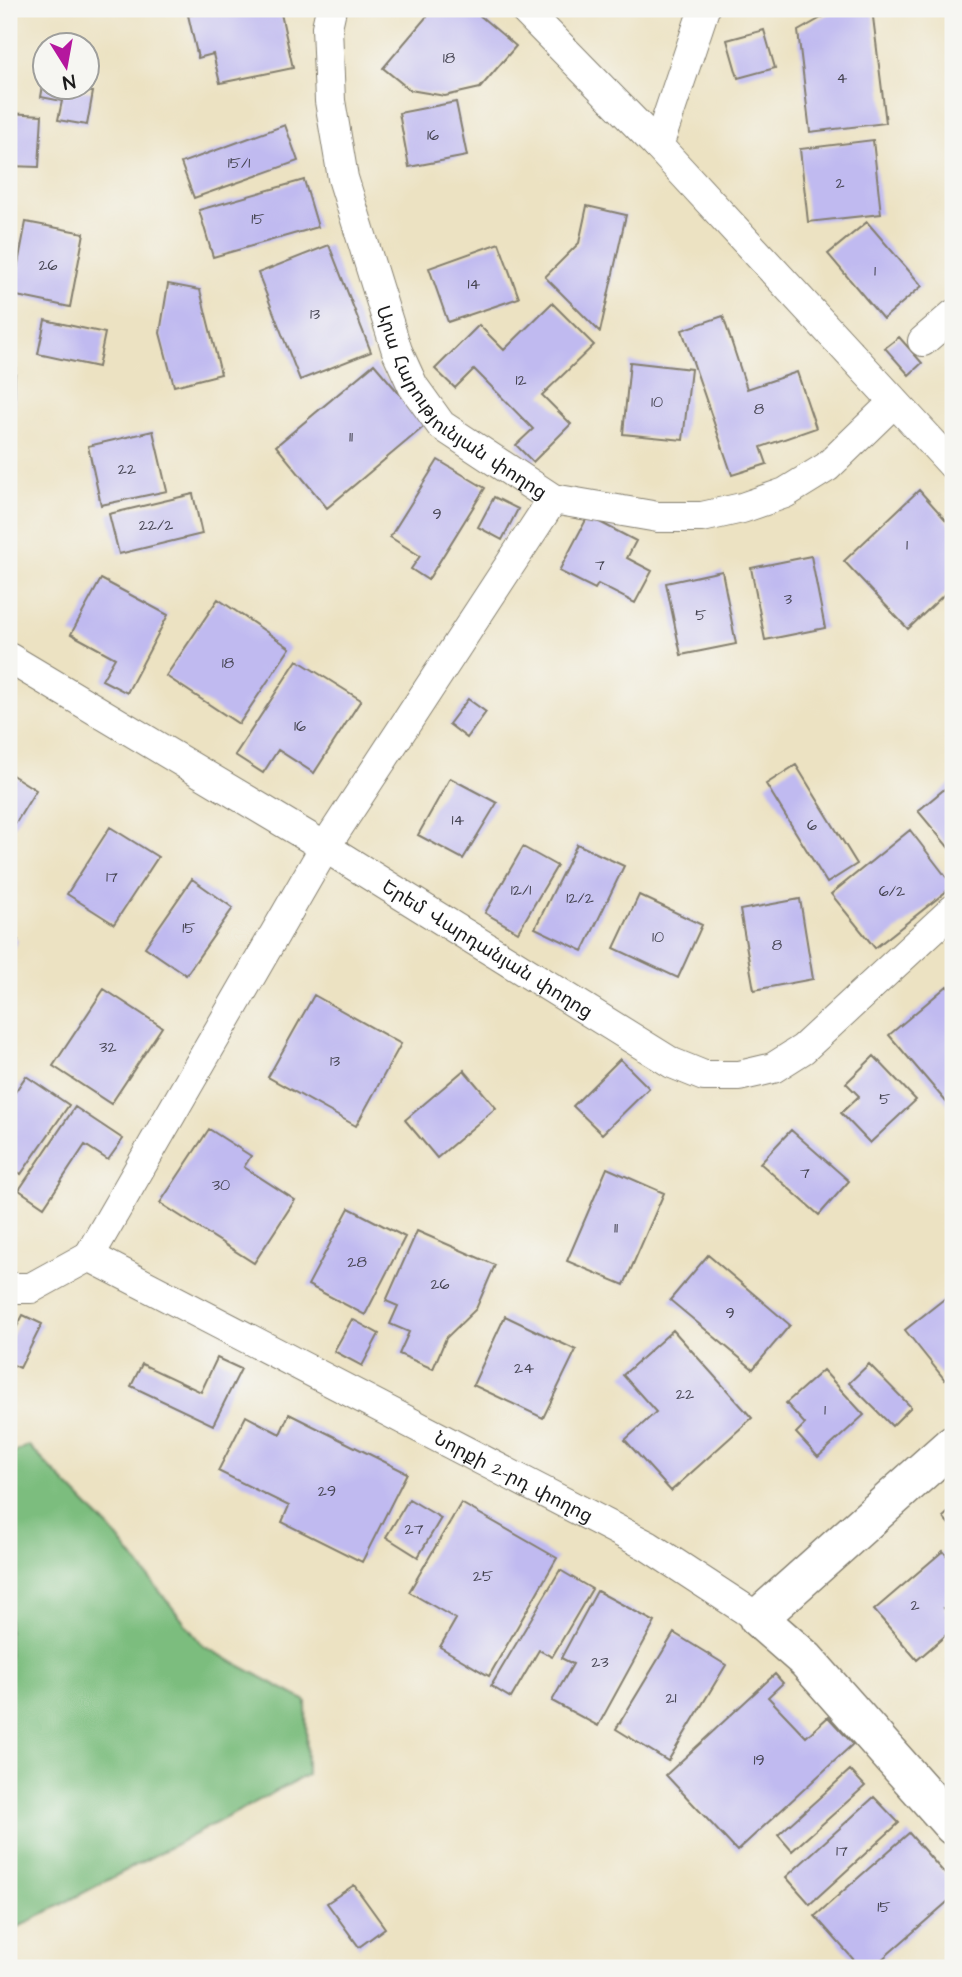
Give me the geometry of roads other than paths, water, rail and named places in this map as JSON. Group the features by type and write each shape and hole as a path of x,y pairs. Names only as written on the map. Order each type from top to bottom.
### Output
{"street":[{"name":"Արա Հարությունյան փողոց","path":"331,9 327,27 330,101 343,178 397,351 413,386 441,425 553,499 658,517 702,517 742,509 785,493 827,467 894,402"},
{"path":"524,9 658,146 953,465"},
{"path":"658,146 704,9"},
{"path":"923,341 953,315"},
{"path":"9,1288 31,1288 89,1256 325,847 553,499"},
{"name":"Երեմ Վարդանյան փողոց","path":"9,658 325,847 671,1063 704,1076 739,1076 773,1068 803,1049 953,910"},
{"name":"Նորքի 2-րդ փողոց","path":"89,1256 648,1546 758,1618 806,1660 953,1826"},
{"path":"758,1618 953,1444"}]}
